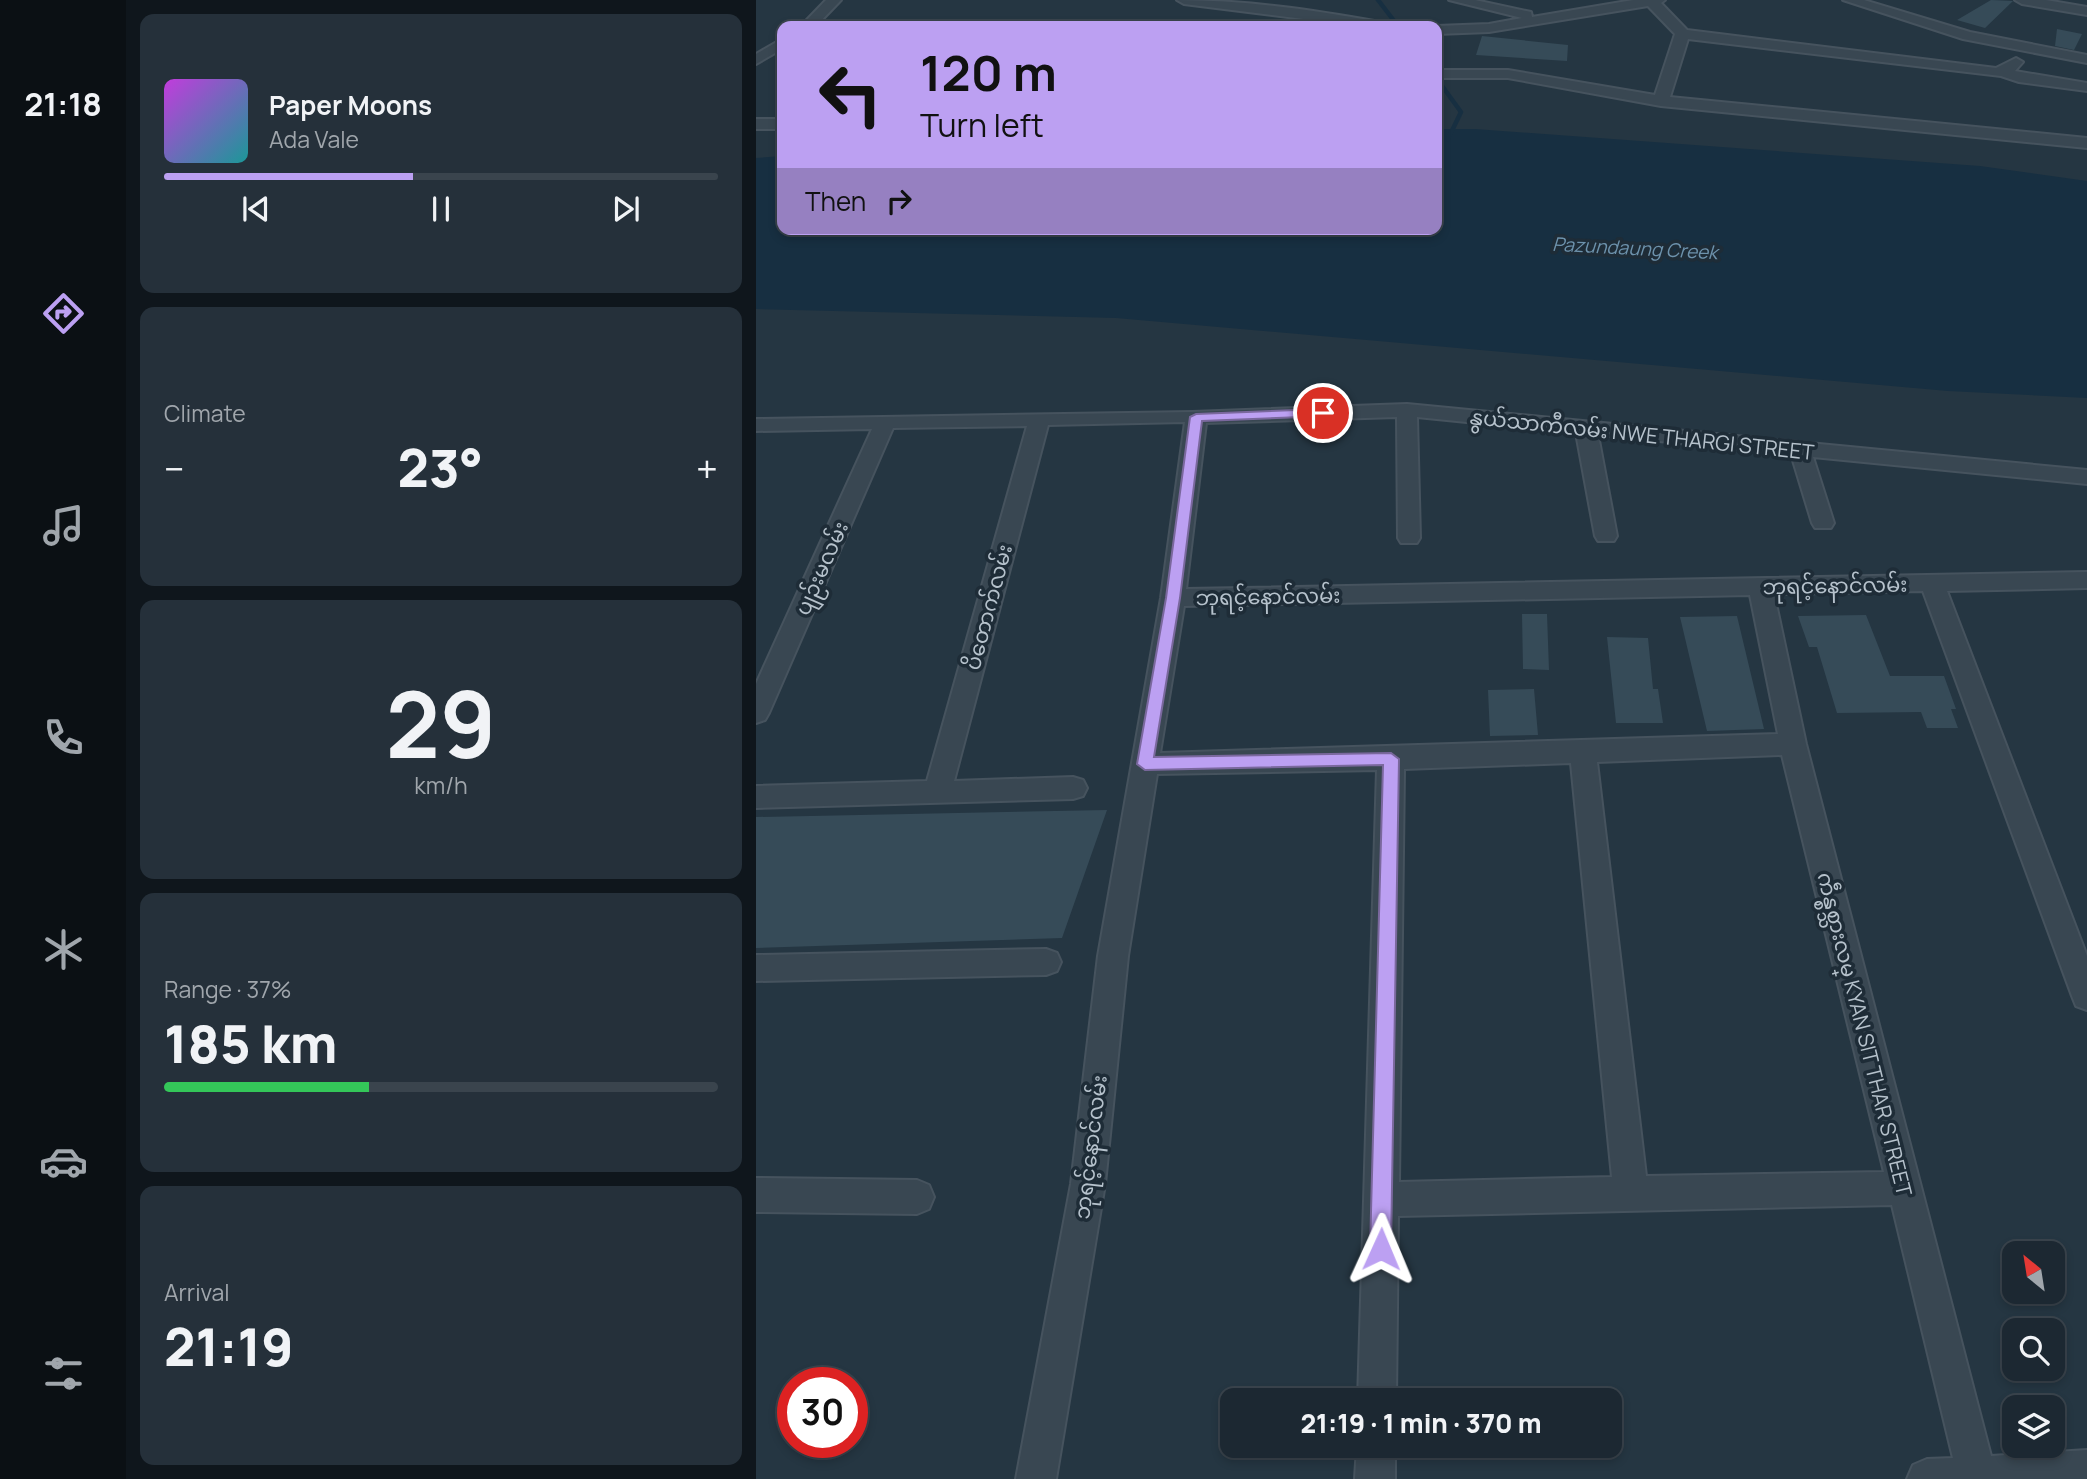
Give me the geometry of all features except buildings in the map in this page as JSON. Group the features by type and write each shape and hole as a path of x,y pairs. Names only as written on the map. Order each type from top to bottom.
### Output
{"street":[{"path":"813,21 835,0"},
{"path":"1184,0 1356,21"},
{"path":"1456,0 1545,19"},
{"path":"1442,30 1489,28 1652,0 1676,24 1682,34 1661,101"},
{"path":"1850,0 1968,36 2087,59"},
{"path":"2022,0 2087,11"},
{"path":"1682,34 2002,71 2019,78 2087,87"},
{"path":"761,57 777,46"},
{"path":"2002,71 2016,62"},
{"path":"1442,74 1508,74 1661,101 2087,143"},
{"path":"756,124 777,124"},
{"path":"1407,410 1409,538"},
{"name":"နွယ်သာကီလမ်း NWE THARGI STREET","path":"756,425 1040,421 1407,410 2087,477"},
{"path":"1173,598 1191,417"},
{"name":"ပိတောက်လမ်း","path":"937,793 1040,421"},
{"name":"ပျဉ်းမလမ်း","path":"756,713 885,422"},
{"path":"1586,429 1606,537"},
{"path":"1800,450 1824,523"},
{"name":"ဘုရင့်နောင်လမ်း","path":"1036,1479 1088,1184 1113,956 1173,598 2087,580"},
{"path":"1931,583 2087,996"},
{"name":"ကဵန္စစ္သားလမ္ KYAN SIT THAR STREET","path":"1760,586 1793,744 1978,1478"},
{"path":"1145,764 1391,759 1793,744"},
{"path":"1583,752 1630,1194"},
{"path":"1377,1388 1391,759"},
{"path":"756,797 1073,788"},
{"path":"756,968 1046,962"},
{"path":"1382,1199 1903,1188"},
{"path":"756,1195 917,1197"},
{"path":"1375,1479 1376,1458"},
{"path":"1927,1479 1978,1478 2087,1469"}],"water":[{"name":"Pazundaung Creek","path":"1442,129 1475,129 1980,166 2087,181 2087,398 1948,391 1116,318 756,309 756,158 777,156 777,235 1442,235"}],"waterway":[{"path":"1378,0 1394,21"},
{"path":"1442,86 1461,112 1448,139"}],"route":[{"path":"1323,413 1196,417 1173,598 1145,764 1391,759 1381,1249"}]}
